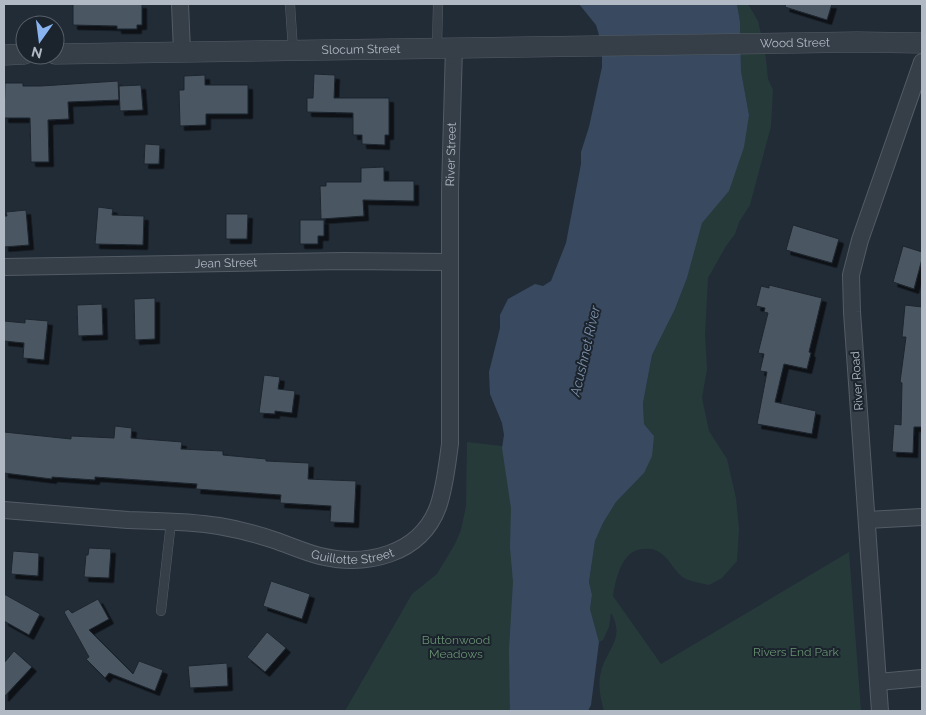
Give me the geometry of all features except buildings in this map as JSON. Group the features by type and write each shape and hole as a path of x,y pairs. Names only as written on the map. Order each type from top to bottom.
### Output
{"street":[{"path":"180,4 182,51"},
{"name":"Wood Street","path":"668,45 857,42 922,43"},
{"name":"Slocum Street","path":"65,54 668,45"},
{"name":"River Street","path":"446,47 450,262"},
{"name":"River Road","path":"880,711 851,275 860,240 922,62"},
{"name":"Jean Street","path":"4,267 344,261 450,262"},
{"name":"Guillotte Street","path":"4,510 218,526 273,540 318,556 348,561 377,558 403,548 423,532 431,522 438,507 446,474 450,444 450,262"},
{"path":"867,520 922,517"},
{"path":"878,682 922,678"}],"lane":[{"path":"290,4 293,50"},
{"path":"438,4 446,47"},
{"path":"161,611 171,522"}],"green space":[{"name":"Rivers End Park","path":"737,4 748,4 758,21 765,51 768,79 773,90 771,126 750,205 708,278 705,335 707,369 702,398 709,431 727,459 736,498 739,529 737,561 722,578 709,585 682,577 666,558 656,550 636,550 625,559 621,566 613,596 661,664 849,552 861,711 604,711 599,685 602,668 614,642 616,629 611,613 609,627 603,640 599,642 590,609 592,595 589,582 595,541 616,502 644,473 654,436 644,424 643,403 652,355 675,309 687,278 702,222 729,191 749,115 741,71 740,22"},
{"name":"Buttonwood Meadows","path":"467,442 528,449 521,711 345,711 412,594 437,574 455,544 461,530 466,506"}],"water":[{"name":"Acushnet River","path":"579,4 737,4 740,22 741,71 749,115 744,147 729,191 702,223 687,278 675,309 652,355 643,403 644,424 654,436 652,456 644,473 616,502 595,541 589,582 592,595 590,609 599,642 591,705 588,711 510,711 509,650 513,582 510,547 511,508 502,448 504,435 502,423 490,394 489,372 500,328 500,315 508,299 535,284 543,286 551,281 566,243 581,164 581,152 589,127 602,67 602,52 598,43 599,35 596,25"}]}
